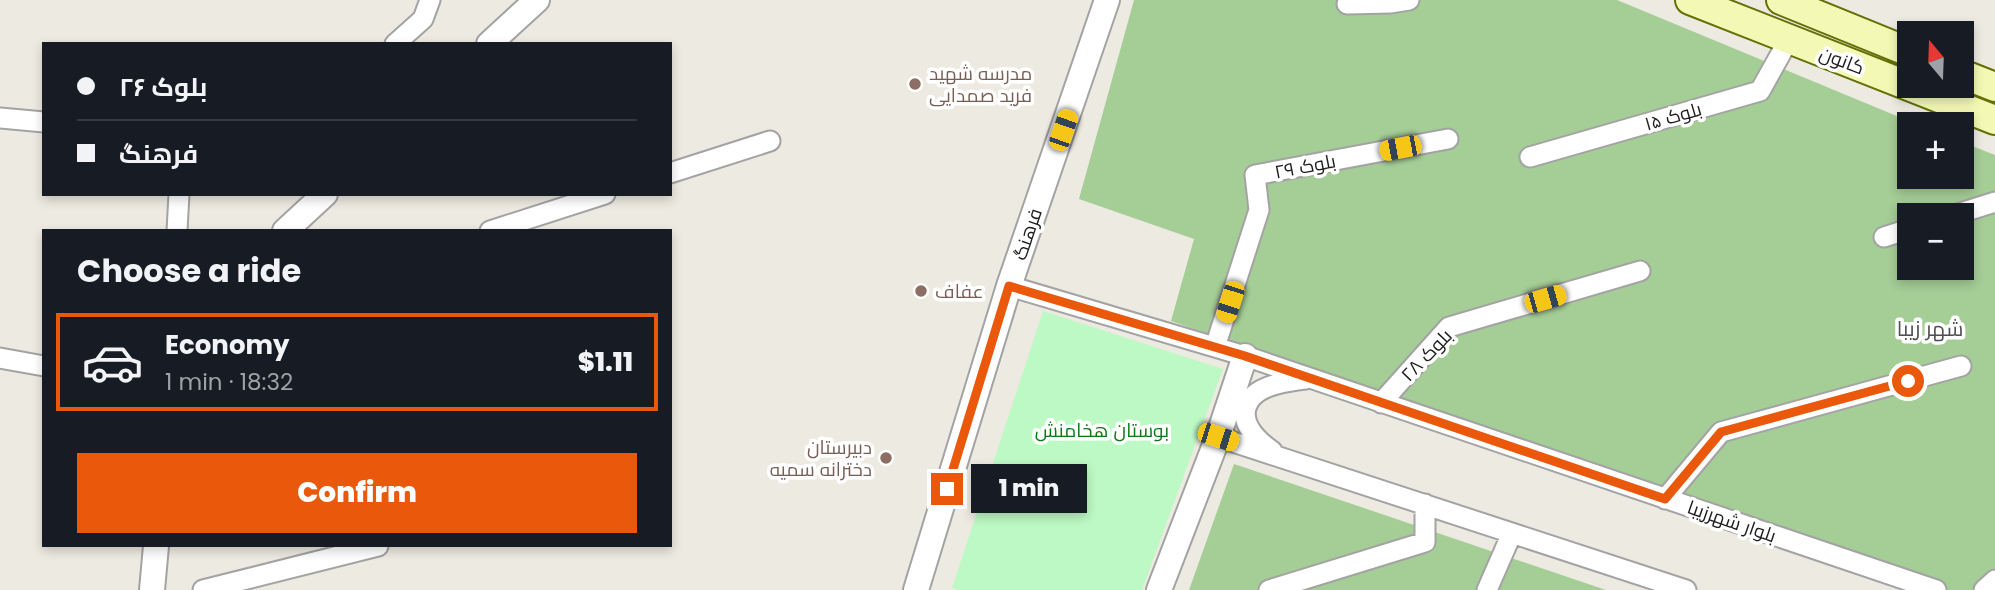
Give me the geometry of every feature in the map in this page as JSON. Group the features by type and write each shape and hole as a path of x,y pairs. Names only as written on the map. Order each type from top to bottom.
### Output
{"main road":[{"name":"کانون","path":"1689,0 1995,120"},
{"name":"کانون","path":"1780,0 1897,47"},
{"path":"1974,79 1995,87"}],"street":[{"path":"397,42 424,19 430,0"},
{"path":"491,42 537,0"},
{"name":"فرهنگ","path":"916,590 1009,286 1107,0"},
{"path":"1347,4 1409,0"},
{"name":"بلوک ۱۵","path":"1530,157 1760,90 1789,39"},
{"path":"0,118 42,122"},
{"name":"بلوک ۲۹","path":"1215,348 1259,210 1255,175 1448,139"},
{"path":"672,172 770,141"},
{"path":"177,229 179,196"},
{"path":"287,229 324,196"},
{"path":"496,229 599,196"},
{"path":"1974,209 1995,202"},
{"path":"1884,237 1897,233"},
{"name":"بلوک ۲۸","path":"1381,402 1450,327 1640,271"},
{"name":"بلوار شهرزیبا","path":"1009,286 1245,356 1936,590"},
{"path":"1159,590 1218,437 1245,356"},
{"path":"0,358 42,366"},
{"path":"1665,499 1721,432 1961,366"},
{"path":"1282,458 1260,443 1249,430 1245,412 1253,397 1268,388 1310,378"},
{"path":"1218,437 1679,589"},
{"path":"1269,590 1425,542 1425,505"},
{"path":"1487,590 1512,533"},
{"path":"152,590 156,547"},
{"path":"203,590 374,547"},
{"path":"1984,590 1995,580"}],"green space":[{"path":"1134,0 1617,0 1897,116 1897,189 1974,189 1974,147 1995,155 1995,590 1937,590 1171,321 1194,239 1079,199"},
{"name":"بوستان هخامنش","path":"1043,311 1223,369 1142,590 952,588"},
{"path":"1234,464 1606,590 1189,590"}],"place":[{"name":"مدرسه شهید فرید صمدایی","path":"915,84"},
{"name":"عفاف","path":"921,291"},
{"name":"دبیرستان دخترانه سمیه","path":"886,458"}],"district":[{"name":"شهر زیبا","path":"1930,329"}],"route":[{"path":"947,489 1009,286 1245,356 1665,499 1721,432 1908,381"}]}
